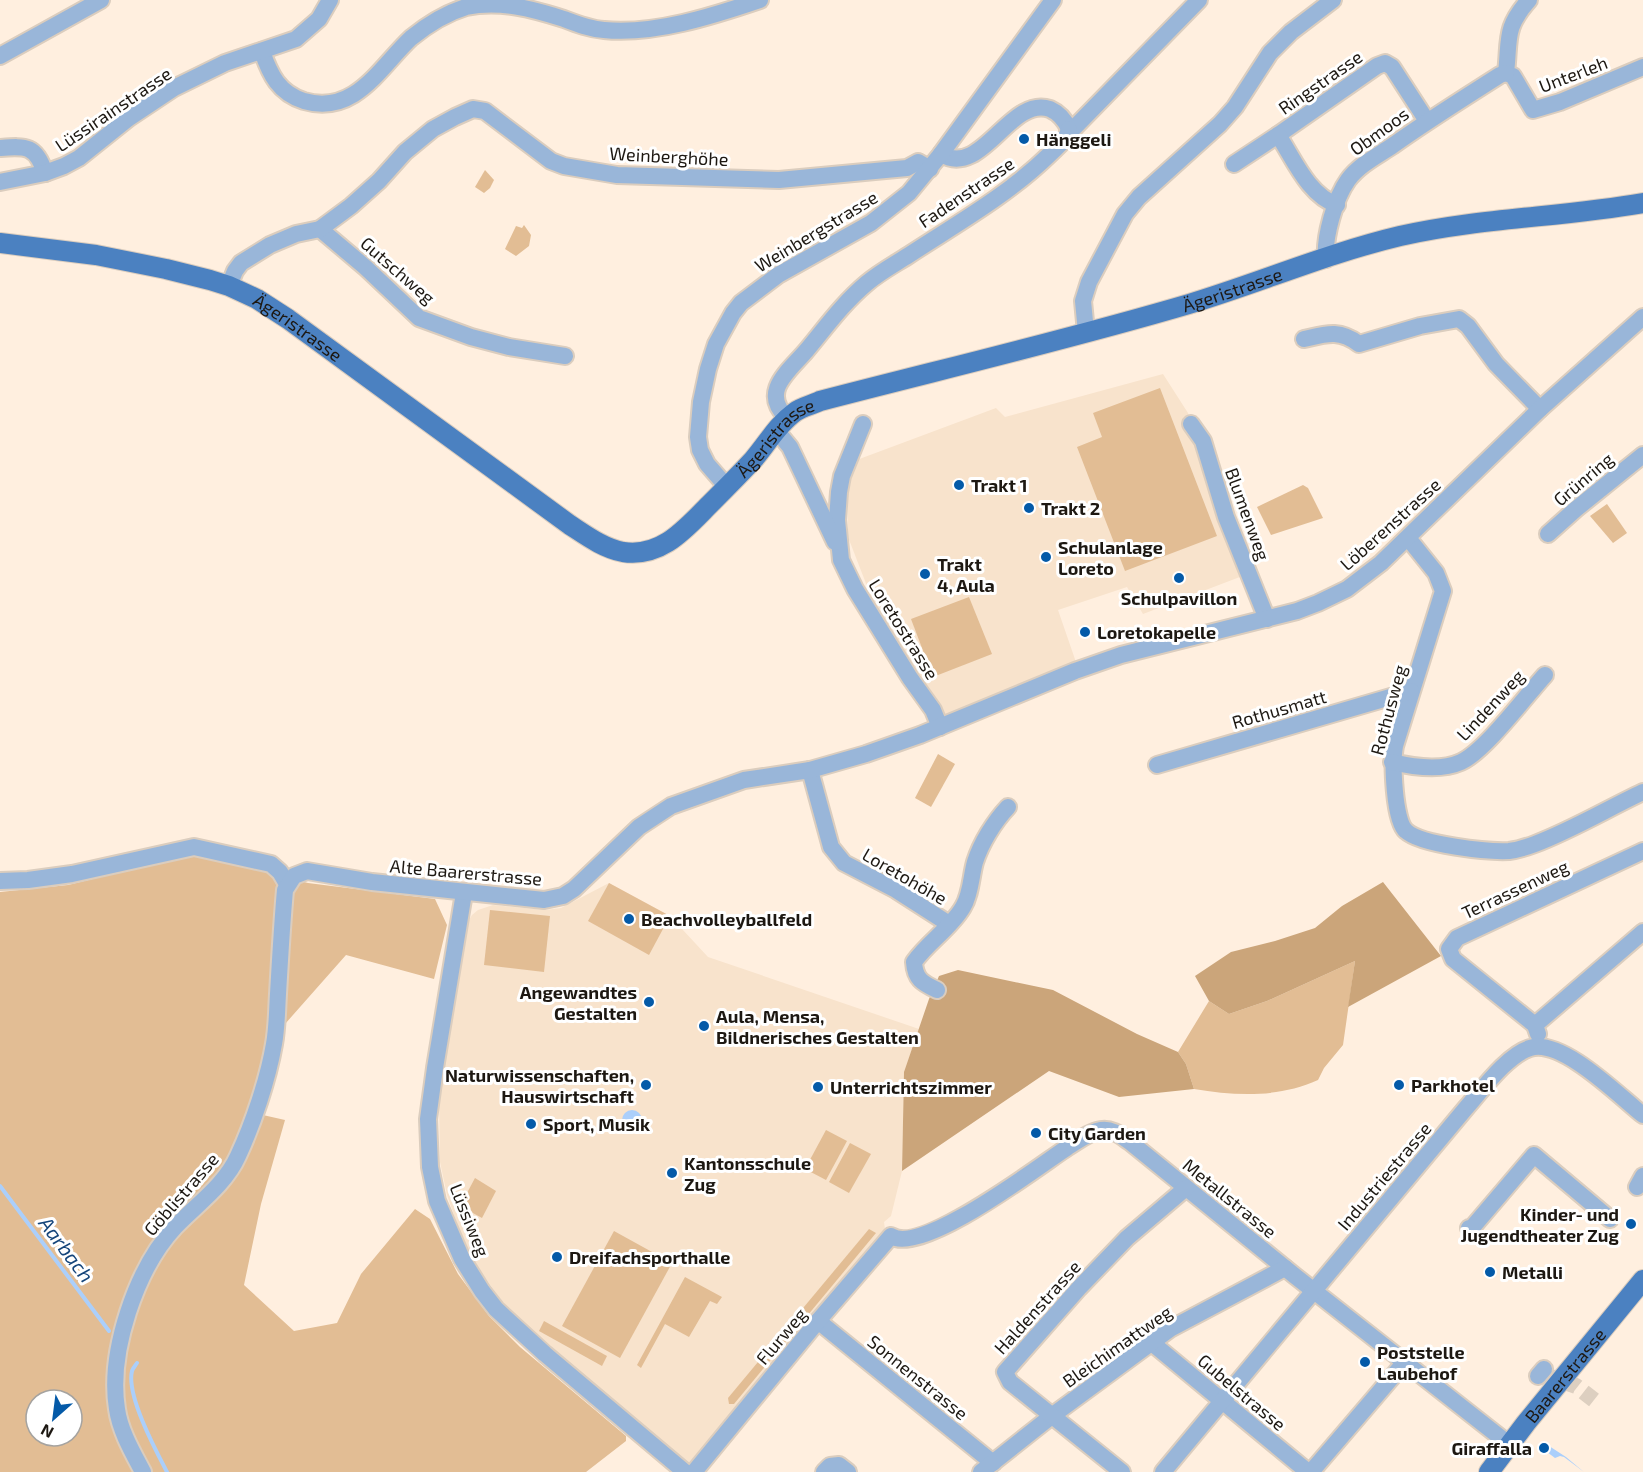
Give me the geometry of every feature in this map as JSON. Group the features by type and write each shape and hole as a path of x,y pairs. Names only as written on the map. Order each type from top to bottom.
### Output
{"main road":[{"name":"Ägeristrasse","path":"0,243 139,263 229,286 257,299 570,525 594,541 611,548 634,552 648,551 661,546 683,532 754,459 781,424 797,411 820,401 1209,298 1400,237 1427,231 1643,203"},
{"name":"Baarerstrasse","path":"1489,1472 1643,1280"}],"street":[{"path":"0,56 101,0"},
{"name":"Lüssirainstrasse","path":"0,182 45,173 79,158 129,118 174,88 225,63 296,39 319,19 330,0"},
{"path":"262,51 273,79 283,91 305,101 327,104 345,99 359,91 373,80 426,26 466,7 486,4 525,7 604,31 633,30 684,22 760,0"},
{"name":"Weinbergstrasse","path":"727,487 706,464 700,450 698,436 701,402 708,369 716,344 728,321 741,303 778,275 871,223 909,193 941,154 1053,0"},
{"name":"Fadenstrasse","path":"781,424 780,411 775,398 782,378 838,310 868,282 1003,195 1039,165 1063,141 1069,129 1075,127 1199,0"},
{"path":"1086,332 1083,301 1089,282 1125,214 1139,197 1220,124 1235,106 1270,53 1290,32 1333,0"},
{"path":"1506,73 1507,41 1511,25 1528,0"},
{"name":"Ringstrasse","path":"1234,164 1377,66 1386,63 1392,67 1427,121"},
{"name":"Unterleh","path":"1506,73 1513,76 1533,110 1560,102 1643,67"},
{"name":"Obmoos","path":"1326,259 1325,246 1336,205 1347,181 1358,169 1427,121 1506,73"},
{"path":"941,154 951,160 962,159 976,152 1019,116 1034,107 1048,108 1057,112 1069,129"},
{"name":"Weinberghöhe","path":"320,229 351,206 379,181 405,152 433,129 473,110 485,111 551,161 564,166 617,176 779,180 907,168 918,162 930,168"},
{"name":"Ringstrasse","path":"1278,135 1316,193 1336,205"},
{"path":"0,148 20,146 30,149 41,160 45,173"},
{"path":"229,286 235,271 242,263 270,245 296,234 320,229"},
{"name":"Gutschweg","path":"320,229 365,267 419,318 471,337 509,347 565,357"},
{"path":"1304,339 1330,333 1347,335 1359,344 1420,326 1460,319 1468,326 1496,364 1540,409"},
{"name":"Löberenstrasse","path":"940,727 1075,671 1121,656 1267,619 1318,603 1347,588 1373,570 1408,538 1540,409 1641,324"},
{"name":"Loretostrasse","path":"781,424 839,551"},
{"name":"Loretostrasse","path":"863,424 840,484 837,520 841,560 855,589 910,678 933,710 940,727"},
{"name":"Blumenweg","path":"1191,424 1203,441 1226,517 1267,619"},
{"name":"Grünring","path":"1548,534 1643,455"},
{"name":"Rothusweg","path":"1408,538 1436,573 1443,591 1442,601 1397,737 1392,762 1401,824 1406,832 1419,838 1450,845 1492,851 1512,850 1535,844 1643,792"},
{"name":"Lindenweg","path":"1392,762 1412,767 1460,762 1478,751 1545,675"},
{"name":"Rothusmatt","path":"1157,765 1411,691"},
{"name":"Alte Baarerstrasse","path":"286,884 302,872 464,893 544,900 563,896 574,889 614,848 639,827 671,806 744,780 810,770 866,754 940,727"},
{"name":"Loretohöhe","path":"810,770 831,847 844,863 896,890 949,924 964,907 975,862 999,817 1008,807"},
{"path":"0,881 72,874 194,847 271,864 280,872 286,884"},
{"name":"Terrassenweg","path":"1535,1025 1453,959 1449,949 1452,942 1643,851"},
{"name":"Göblistrasse","path":"143,1472 117,1410 116,1372 121,1337 146,1269 159,1246 230,1172 238,1156 267,1075 275,1042 286,884"},
{"name":"Lüssiweg","path":"464,893 428,1119 430,1167 437,1201 462,1259 496,1309 545,1354 685,1472"},
{"path":"937,990 924,984 915,973 914,962 922,950 949,924"},
{"path":"1643,932 1535,1025 1541,1047 1557,1050 1575,1059 1643,1115"},
{"name":"Industriestrasse","path":"1163,1472 1466,1108 1504,1066 1530,1048 1541,1047"},
{"name":"Metallstrasse","path":"903,1240 927,1235 990,1201 1090,1134 1102,1130 1115,1132 1510,1445"},
{"path":"1469,1228 1471,1229 1534,1155 1610,1219"},
{"name":"Haldenstrasse","path":"1122,1472 1011,1382 1005,1372 1079,1288 1127,1238 1186,1188"},
{"name":"Flurweg","path":"694,1472 891,1236 903,1240"},
{"name":"Bleichimattweg","path":"987,1468 1053,1415 1170,1329 1285,1268"},
{"name":"Sonnenstrasse","path":"818,1321 987,1468"},
{"name":"Gubelstrasse","path":"1152,1343 1310,1472"},
{"path":"1310,1472 1404,1362"},
{"path":"824,1472 830,1466 839,1465 848,1472"}],"shaded area":[{"path":"485,170 494,180 484,193 475,187"},
{"path":"524,225 531,235 529,246 516,256 505,249 516,226 522,228"},
{"name":"Schulanlage Loreto","path":"1163,374 1188,413 1229,538 1245,575 1143,614 1127,587 1058,610 1078,668 943,720 927,686 872,599 848,537 847,484 854,461 996,408 1005,417"},
{"path":"1160,388 1217,536 1125,571 1077,447 1102,437 1093,413"},
{"path":"1303,485 1308,488 1323,518 1271,535 1257,507"},
{"path":"1607,504 1627,533 1613,543 1590,516"},
{"path":"969,597 992,654 933,677 911,619"},
{"path":"938,754 955,764 931,807 915,798"},
{"path":"206,856 308,883 435,899 447,925 434,979 346,955 270,1041 249,1112 285,1120 261,1204 244,1285 294,1331 337,1323 361,1274 415,1209 430,1219 458,1274 489,1316 520,1347 626,1436 626,1441 586,1472 0,1472 0,892 68,885 178,858"},
{"path":"1383,882 1441,956 1348,1007 1355,961 1267,1001 1229,1014 1209,1001 1195,976 1231,952 1315,928 1342,906"},
{"name":"Kantonsschule Zug","path":"609,883 670,916 708,957 919,1029 904,1072 902,1171 891,1216 884,1222 885,1229 688,1464 505,1305 480,1271 463,1241 447,1195 440,1162 439,1099 468,922 472,915 478,910 493,905 545,910 561,908"},
{"name":"Beachvolleyballfeld","path":"609,883 670,916 649,955 588,921"},
{"path":"490,910 550,916 544,972 484,965"},
{"path":"1355,961 1343,1045 1324,1068 1318,1080 1272,1093 1241,1094 1194,1089 1186,1064 1178,1052 1209,1001 1229,1014 1267,1001"},
{"path":"958,970 1053,990 1137,1034 1178,1052 1186,1064 1194,1089 1119,1097 1049,1071 902,1171 904,1072 939,976"},
{"path":"826,1130 847,1141 826,1180 805,1169"},
{"path":"850,1143 871,1154 849,1193 829,1182"},
{"path":"475,1178 496,1191 482,1218 460,1206"},
{"path":"869,1229 876,1233 734,1404 729,1404 728,1398"},
{"path":"614,1231 672,1263 620,1358 562,1326"},
{"path":"685,1277 722,1297 717,1304 710,1301 689,1337 665,1324 641,1368 637,1365"},
{"path":"544,1321 607,1356 602,1366 539,1331"}],"water":[{"path":"632,1110 639,1113 642,1120 639,1127 632,1130 625,1127 622,1120 625,1113"},
{"path":"1546,1444 1566,1457 1584,1472 1564,1457 1555,1458 1547,1452 1539,1453 1541,1445"}],"waterway":[{"name":"Aarbach","path":"0,1186 109,1331"},
{"name":"Aarbach","path":"137,1363 132,1371 133,1394 143,1423 167,1472"}],"tunnel":[{"path":"1540,1373 1576,1386 1594,1400"}],"place":[{"name":"Hänggeli","path":"1024,139"},
{"name":"Trakt 1","path":"959,485"},
{"name":"Trakt 2","path":"1029,508"},
{"name":"Schulanlage Loreto","path":"1046,557"},
{"name":"Trakt 4, Aula","path":"925,574"},
{"name":"Schulpavillon","path":"1179,578"},
{"name":"Loretokapelle","path":"1085,632"},
{"name":"Beachvolleyballfeld","path":"629,919"},
{"name":"Angewandtes Gestalten","path":"649,1002"},
{"name":"Aula, Mensa, Bildnerisches Gestalten","path":"704,1026"},
{"name":"Naturwissenschaften, Hauswirtschaft","path":"646,1085"},
{"name":"Parkhotel","path":"1399,1085"},
{"name":"Unterrichtszimmer","path":"818,1087"},
{"name":"Sport, Musik","path":"531,1124"},
{"name":"City Garden","path":"1036,1133"},
{"name":"Kantonsschule Zug","path":"672,1173"},
{"name":"Kinder- und Jugendtheater Zug","path":"1631,1224"},
{"name":"Dreifachsporthalle","path":"557,1257"},
{"name":"Metalli","path":"1490,1272"},
{"name":"Poststelle Laubehof","path":"1365,1362"},
{"name":"Giraffalla","path":"1544,1448"}]}
